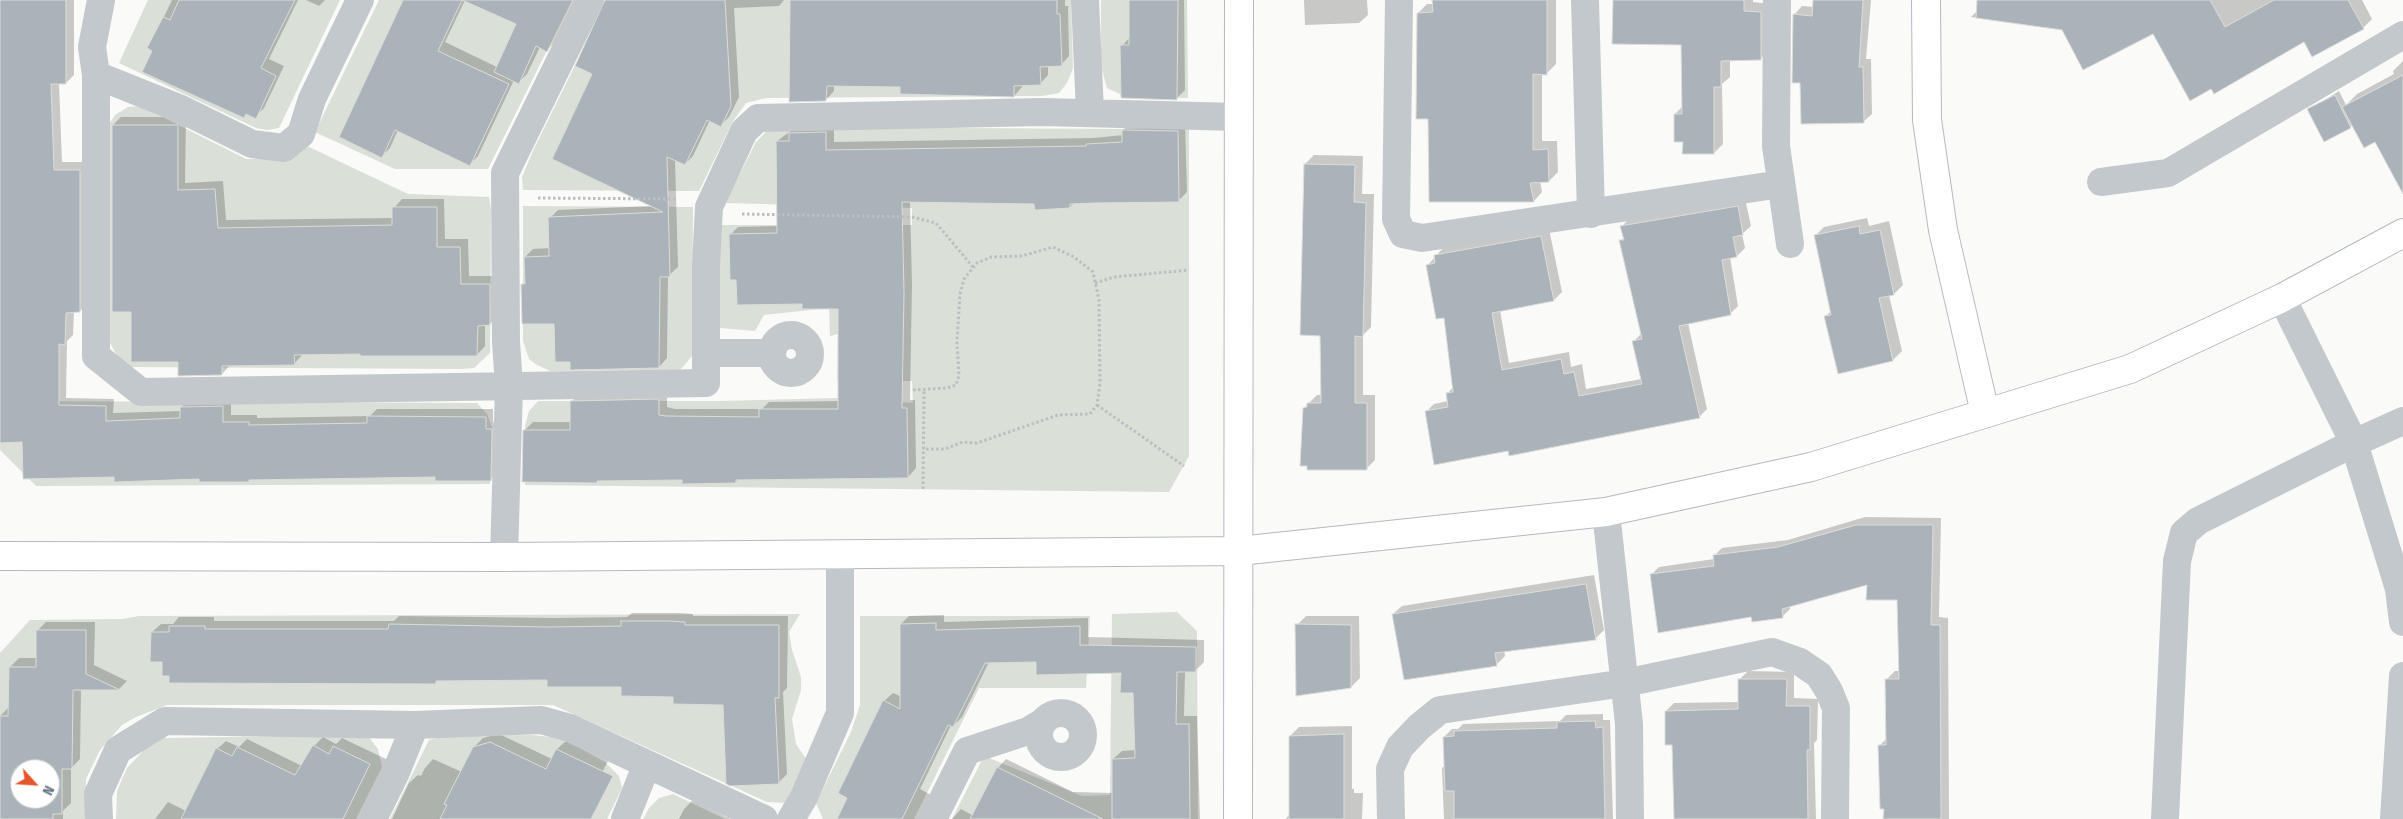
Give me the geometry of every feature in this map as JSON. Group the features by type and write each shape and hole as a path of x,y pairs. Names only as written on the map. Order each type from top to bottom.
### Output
{"street":[{"path":"101,0 92,47 96,75 96,356 141,392 706,383 706,265 709,207 744,131 758,118 1090,112 1239,117"},
{"path":"96,75 181,109 252,144 284,148 300,134 312,98 360,0"},
{"path":"504,557 509,386 506,342 505,173 590,0"},
{"path":"1085,0 1090,112"},
{"path":"1238,819 1239,0"},
{"path":"1399,0 1396,219 1402,234 1422,238 1781,184"},
{"path":"1585,0 1591,214"},
{"path":"1777,0 1776,146 1790,244"},
{"path":"1926,0 1927,120 1943,230 1985,413"},
{"path":"2101,182 2168,173 2403,35"},
{"path":"0,556 504,557 1239,551 1606,512 1811,467 2130,369 2282,298 2403,233"},
{"path":"2282,298 2354,443 2399,588 2403,622"},
{"path":"706,353 764,353 773,349"},
{"path":"2165,819 2176,561 2184,534 2198,520 2403,421"},
{"path":"1606,512 1629,724 1630,819"},
{"path":"791,819 804,797 840,713 840,554"},
{"path":"1391,819 1390,769 1400,747 1419,727 1440,710 1625,683 1772,652 1800,662 1819,675 1829,691 1836,708 1835,819"},
{"path":"2394,819 2403,676"},
{"path":"99,819 98,794 118,750 165,721 415,725 541,720 570,728 764,819"},
{"path":"933,819 967,751 1028,730 1043,722"},
{"path":"373,819 396,772 415,725"},
{"path":"625,819 647,764"}],"path":[{"path":"533,198 696,200 722,214 912,216 936,223 973,267"},
{"path":"913,390 946,388 956,385 959,376 957,342 960,294 964,279 973,267 991,257 1022,256 1053,247 1074,256 1093,272 1099,300 1100,384 1097,405 1090,414 1058,416 977,443 963,442 946,448 924,449"},
{"path":"1095,283 1114,277 1189,270"},
{"path":"923,489 924,389"},
{"path":"1097,405 1184,466"}],"shaded area":[{"path":"148,0 340,0 279,128 267,130 256,128 119,63"},
{"path":"379,0 572,0 488,169 395,169 315,132"},
{"path":"607,0 1071,0 1073,68 1067,83 1059,93 1042,96 766,98 746,103 733,121 699,191 523,190 522,177 533,151"},
{"path":"1101,0 1187,0 1188,98 1126,97 1107,88 1101,66"},
{"path":"141,106 246,159 277,159 307,146 408,194 489,197 491,209 490,353 474,368 462,369 123,367 108,339 108,126 115,115 128,107"},
{"path":"771,127 1127,129 1189,127 1189,456 1169,492 525,485 525,426 529,411 538,401 721,401 837,398 913,403 912,381 837,381 838,334 830,336 829,308 764,315 755,331 720,328 719,225 912,225 912,208 725,203 756,142"},
{"path":"523,206 693,207 692,356 680,370 550,371 529,359 523,341"},
{"path":"0,401 477,403 487,414 492,427 490,484 36,486 0,450"},
{"path":"1177,612 1197,631 1198,819 952,819 984,756 1082,796 1110,795 1112,614"},
{"path":"800,614 789,632 792,650 801,677 801,690 792,719 796,744 807,760 786,803 767,802 553,705 167,705 136,717 122,725 100,750 86,779 85,819 0,819 0,653 30,620 122,619 139,616"},
{"path":"860,616 1090,616 1086,688 979,688 914,819 823,819 816,803 851,732 860,705"},
{"path":"532,735 562,738 605,762 619,776 622,788 607,819 390,819 429,740 444,736"},
{"path":"368,736 378,749 382,767 356,819 116,819 117,791 127,768 143,751 164,738"},
{"path":"673,794 725,819 643,819 649,808 659,798"}],"building":[{"path":"0,0 66,0 66,84 51,84 54,170 80,170 80,312 66,313 65,345 59,344 59,405 106,406 106,421 180,418 180,407 223,406 223,422 249,422 249,425 367,423 367,416 486,417 486,429 492,429 491,481 435,481 435,477 249,480 249,482 199,482 199,479 114,482 114,477 23,479 22,442 0,443"},
{"path":"179,0 295,0 261,68 276,76 256,119 246,114 244,118 142,72 152,51 147,48 163,17 170,20"},
{"path":"403,0 462,0 438,51 509,84 470,166 395,130 382,158 339,137"},
{"path":"462,0 573,0 547,52 536,46 519,84 494,72 516,24"},
{"path":"605,0 725,0 731,106 721,127 707,120 685,165 667,157 670,277 660,277 659,368 570,370 570,362 555,362 554,324 522,324 521,284 525,284 524,257 549,256 548,217 663,212 552,159 592,74 575,66"},
{"path":"790,0 1057,0 1057,14 1060,14 1062,66 1040,67 1041,85 1014,86 1014,97 900,94 900,87 827,86 826,101 789,102"},
{"path":"1129,0 1178,0 1177,100 1121,98 1120,45 1129,45"},
{"path":"1432,0 1547,0 1547,75 1533,74 1533,150 1548,149 1549,182 1530,183 1534,202 1429,202 1428,119 1416,119 1417,13 1433,12"},
{"path":"1613,0 1744,0 1744,11 1761,12 1761,60 1721,61 1721,87 1714,87 1714,154 1682,154 1683,142 1674,142 1674,114 1682,114 1681,45 1612,44"},
{"path":"1813,0 1863,0 1859,67 1863,67 1864,123 1801,124 1800,83 1792,83 1793,14 1812,16"},
{"path":"1977,0 2210,0 2225,27 2274,0 2348,0 2364,29 2312,57 2304,42 2214,94 2211,89 2190,101 2153,34 2083,70 2062,30 1976,18"},
{"path":"2403,75 2403,194 2375,142 2364,148 2342,107"},
{"path":"2335,95 2351,128 2324,142 2307,109"},
{"path":"112,125 178,125 178,190 215,189 218,228 392,225 392,207 437,207 437,247 460,247 461,284 490,284 490,325 478,326 477,356 294,355 295,365 222,366 222,375 178,376 178,362 131,362 131,312 112,312"},
{"path":"1122,130 1178,131 1179,202 1070,204 1070,208 1035,210 1034,204 902,202 904,293 902,408 907,408 908,478 736,480 736,483 682,484 682,480 597,481 597,483 522,482 523,430 570,430 570,401 659,399 659,415 666,416 759,417 759,409 838,409 838,309 802,309 802,304 737,305 736,280 730,280 729,234 777,233 776,141 789,141 789,133 826,132 826,150 1086,146 1086,144 1122,142"},
{"path":"1304,164 1355,165 1354,202 1366,203 1363,337 1355,336 1355,403 1367,403 1367,470 1307,470 1307,466 1300,466 1303,408 1307,407 1307,403 1321,403 1320,336 1300,335"},
{"path":"1738,206 1743,235 1733,237 1737,257 1722,260 1731,315 1679,326 1700,418 1509,456 1508,451 1434,465 1425,411 1448,407 1446,393 1453,392 1444,318 1436,319 1426,265 1435,263 1434,255 1541,236 1554,301 1492,313 1502,370 1561,359 1564,374 1574,372 1579,396 1642,384 1632,341 1642,339 1619,240 1624,240 1620,226"},
{"path":"1859,226 1860,234 1880,230 1894,295 1879,298 1893,361 1838,374 1824,316 1831,315 1814,235"},
{"path":"1856,525 1933,525 1931,625 1940,625 1941,819 1883,819 1884,809 1880,809 1878,745 1886,745 1885,679 1899,679 1897,600 1866,600 1867,585 1782,609 1783,618 1752,622 1751,617 1658,633 1650,574 1714,566 1713,555 1778,547"},
{"path":"1586,584 1596,640 1495,653 1497,666 1404,680 1392,614"},
{"path":"621,621 670,621 685,622 685,625 779,625 779,698 775,698 779,784 730,786 726,784 723,705 673,704 673,697 621,696 621,687 547,687 547,680 436,681 436,684 169,683 169,676 162,676 162,662 150,662 151,632 169,632 169,626 205,626 205,629 388,629 389,624 547,627 621,626"},
{"path":"936,623 936,630 1080,626 1080,645 1196,647 1196,672 1177,672 1176,724 1189,724 1190,819 1112,819 1112,759 1135,758 1133,693 1120,693 1121,673 1036,675 1036,662 985,663 953,727 948,725 902,819 837,819 847,798 838,793 883,700 900,709 900,624"},
{"path":"1295,624 1351,625 1351,688 1296,696"},
{"path":"36,630 86,630 86,674 120,690 73,690 72,769 62,769 62,814 53,814 53,819 0,819 0,716 8,716 9,667 36,667"},
{"path":"1738,679 1787,679 1786,706 1810,706 1810,750 1807,750 1808,819 1674,819 1672,745 1665,745 1665,711 1738,709"},
{"path":"1595,721 1596,728 1603,727 1605,819 1454,819 1454,791 1445,791 1443,737 1454,736 1454,731 1557,728 1557,722"},
{"path":"1344,734 1344,819 1289,819 1289,736"},
{"path":"490,742 546,769 556,749 613,776 591,819 440,819 447,805 444,804 473,747"},
{"path":"313,745 329,754 333,746 370,764 343,819 181,819 216,748 232,756 237,747 295,775"},
{"path":"997,767 1103,819 970,819"}]}
